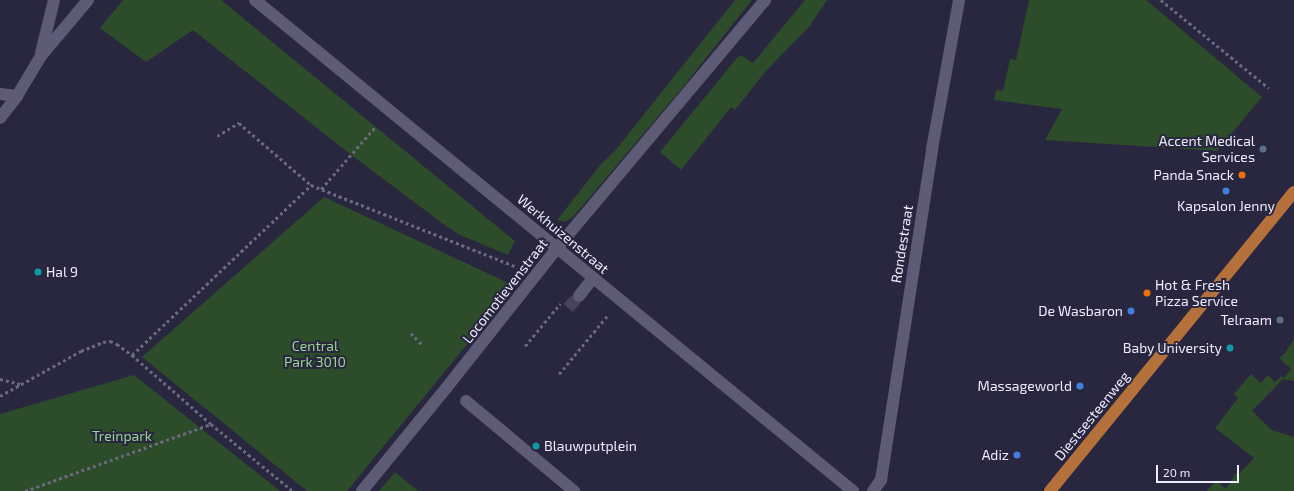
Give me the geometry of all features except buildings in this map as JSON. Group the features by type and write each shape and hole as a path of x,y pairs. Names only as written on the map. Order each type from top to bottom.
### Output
{"main road":[{"name":"Diestsesteenweg","path":"1050,491 1294,192"}],"street":[{"path":"41,56 54,0"},
{"path":"0,118 17,96 41,56 88,0"},
{"name":"Werkhuizenstraat","path":"255,0 853,491"},
{"name":"Locomotievenstraat","path":"362,491 557,248 765,0"},
{"name":"Rondestraat","path":"873,491 881,480 932,149 959,0"},
{"path":"0,94 17,96"},
{"path":"579,296 593,278"},
{"path":"466,401 574,491"}],"path":[{"path":"1162,0 1269,88"},
{"path":"217,136 239,124 311,185 536,275"},
{"path":"321,189 374,127"},
{"path":"132,355 311,185"},
{"path":"525,346 563,300"},
{"path":"559,374 620,300"},
{"path":"411,334 424,346"},
{"path":"0,396 81,351 103,342 110,341 132,355 211,424 293,491"},
{"path":"0,379 20,384"},
{"path":"25,491 211,424"}],"green space":[{"path":"123,0 221,0 515,241 508,255 460,235 446,226 350,154 193,30 146,62 100,28"},
{"path":"735,0 752,0 683,87 573,217 565,222 557,220 602,163 614,152"},
{"path":"805,0 827,0 809,27 765,72 735,110 731,107 681,170 660,152 736,59 741,55 753,63"},
{"path":"1029,0 1146,0 1262,97 1217,151 1045,140 1062,109 994,100 996,90 1003,91 1010,59 1016,60"},
{"name":"Central Park 3010","path":"324,197 515,286 347,491 307,491 142,357"},
{"path":"1294,339 1294,381 1283,379 1252,411 1272,430 1294,437 1294,491 1207,491 1216,480 1226,489 1236,473 1239,474 1254,458 1215,428 1238,398 1234,394 1251,374 1261,383 1268,375 1275,382 1281,376 1284,378 1291,369 1279,358 1285,353"},
{"name":"Treinpark","path":"134,375 280,491 0,491 0,414"},
{"path":"395,472 418,491 379,491"}],"tunnel":[{"path":"568,308 579,296"}],"place":[{"name":"Accent Medical Services","path":"1263,149"},
{"name":"Panda Snack","path":"1242,175"},
{"name":"Kapsalon Jenny","path":"1226,191"},
{"name":"Hal 9","path":"38,272"},
{"name":"Hot & Fresh Pizza Service","path":"1147,293"},
{"name":"De Wasbaron","path":"1131,311"},
{"name":"Telraam","path":"1280,320"},
{"name":"Baby University","path":"1230,348"},
{"name":"Massageworld","path":"1080,386"},
{"name":"Blauwputplein","path":"536,446"},
{"name":"Adiz","path":"1017,455"}]}
